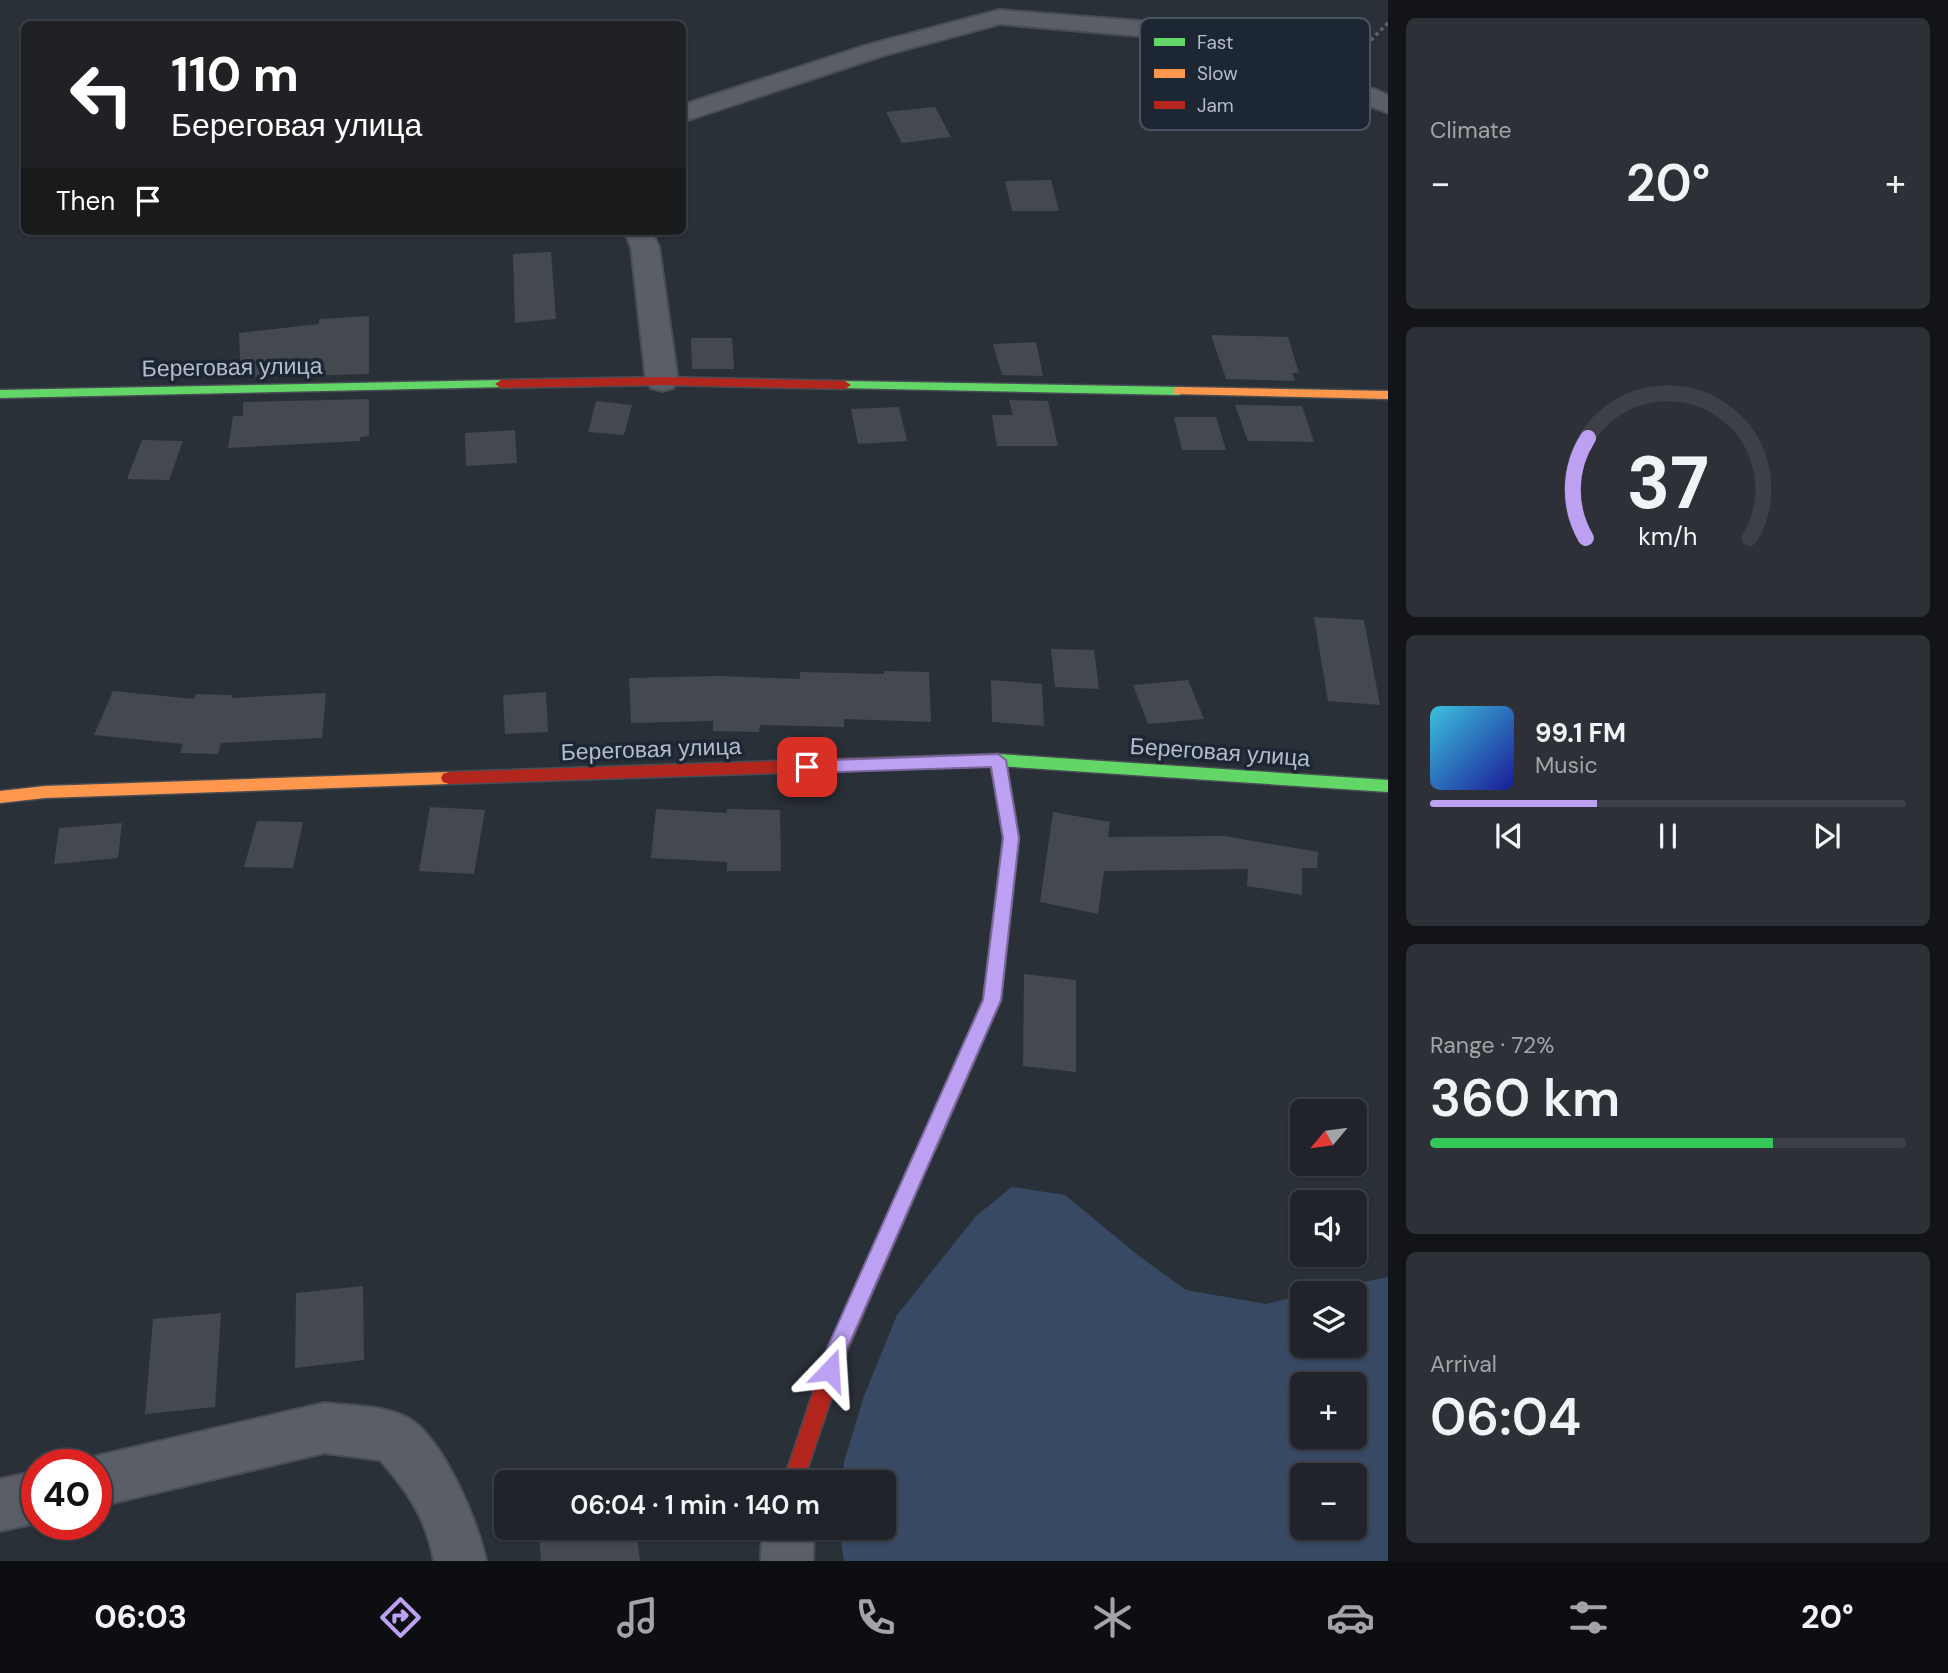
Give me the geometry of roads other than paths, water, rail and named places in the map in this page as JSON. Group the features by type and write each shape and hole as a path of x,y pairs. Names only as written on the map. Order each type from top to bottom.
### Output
{"street":[{"path":"686,113 876,50 999,16 1140,29"},
{"path":"1370,97 1388,105"},
{"path":"640,235 645,247 662,381"},
{"name":"Береговая улица","path":"0,394 662,381 1388,395"},
{"path":"797,1470 838,1348 992,1000 1011,838 998,760"},
{"name":"Береговая улица","path":"0,797 59,791 998,760 1388,786"},
{"path":"112,1478 324,1428 393,1437 427,1475 456,1539 460,1561"},
{"path":"0,1505 21,1500"},
{"path":"787,1561 788,1540"}],"water":[{"path":"1012,1187 1065,1195 1139,1256 1186,1290 1266,1304 1290,1298 1290,1358 1367,1358 1367,1281 1388,1277 1388,1561 844,1561 841,1540 896,1540 896,1470 843,1470 864,1396 897,1315 976,1216"}]}
